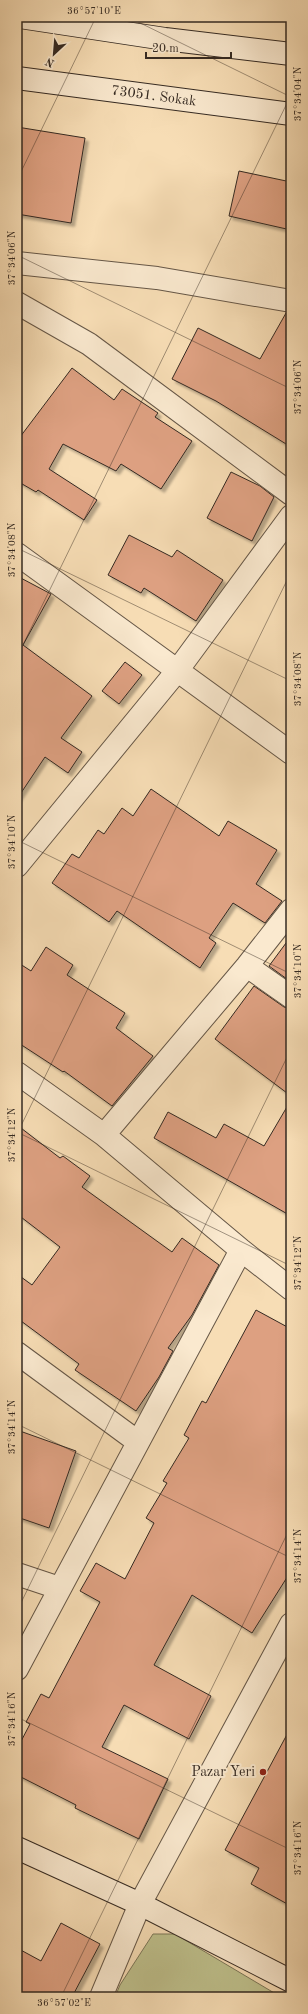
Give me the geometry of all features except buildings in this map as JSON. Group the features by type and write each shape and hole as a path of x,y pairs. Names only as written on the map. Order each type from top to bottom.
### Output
{"street":[{"path":"20,17 165,39 291,54"},
{"name":"73051. Sokak","path":"17,78 291,114"},
{"path":"17,263 156,278 291,301"},
{"path":"17,302 89,344 291,494"},
{"path":"17,866 177,671 291,516"},
{"path":"17,554 291,753"},
{"path":"104,1135 247,966 291,910"},
{"path":"247,966 291,997"},
{"path":"17,1073 104,1135 241,1250 291,1288"},
{"path":"17,1669 241,1250"},
{"path":"17,1353 138,1442"},
{"path":"17,1574 59,1588"},
{"path":"101,1997 140,1904 291,1624"},
{"path":"17,1848 140,1904 291,1981"}],"green space":[{"path":"153,1934 175,1934 281,1997 115,1997 120,1985"}],"place":[{"name":"Pazar Yeri","path":"263,1772"}]}
